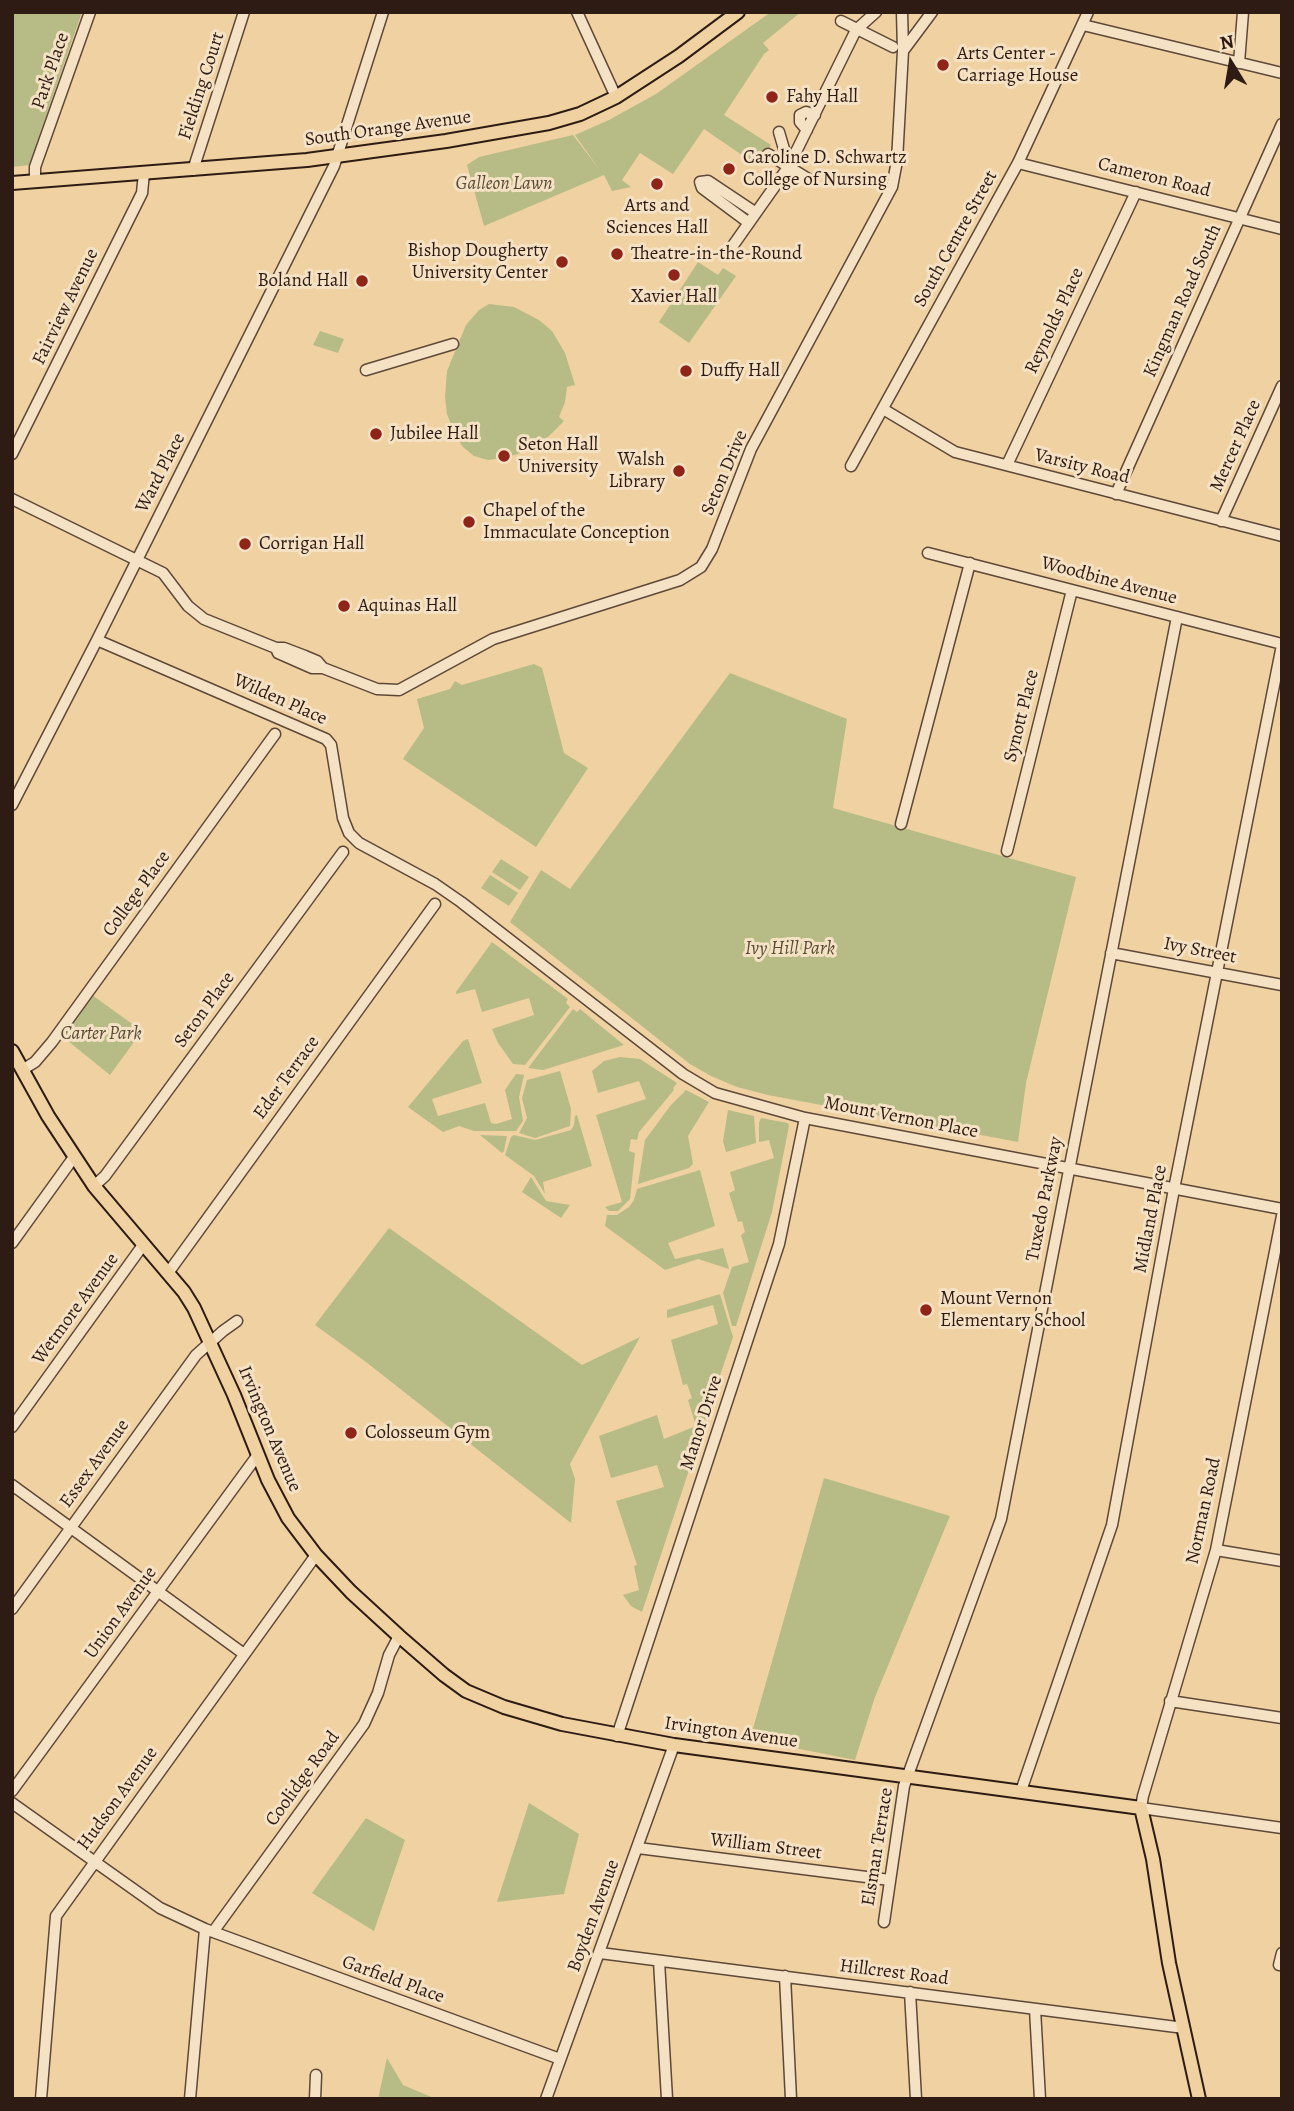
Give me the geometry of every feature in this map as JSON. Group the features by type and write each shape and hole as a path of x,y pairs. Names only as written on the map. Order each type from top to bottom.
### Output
{"main road":[{"name":"South Orange Avenue","path":"12,184 337,156 518,129 580,114 616,97 679,56 738,12"},
{"name":"Irvington Avenue","path":"16,1062 94,1186 194,1308 283,1510 316,1555 351,1592 454,1683 480,1698 542,1719 617,1736 1141,1808"},
{"path":"1141,1808 1199,2099"}],"street":[{"name":"Park Place","path":"35,181 35,167 90,12"},
{"name":"Fielding Court","path":"193,170 244,12"},
{"name":"Ward Place","path":"12,804 97,640 337,156 383,12"},
{"path":"577,12 616,97"},
{"path":"727,254 789,166 856,30 876,12"},
{"name":"Seton Drive","path":"12,499 163,573 188,606 204,619 276,648 278,653 306,666 323,668 377,689 400,690 493,639 680,580 701,568 712,549 751,449 892,187 897,161 898,49 902,12"},
{"path":"841,21 898,49 932,12"},
{"name":"South Centre Street","path":"851,466 1018,163 1088,12"},
{"path":"1239,63 1242,12"},
{"path":"1083,25 1282,73"},
{"name":"Kingman Road South","path":"1116,494 1282,124"},
{"path":"779,132 789,166"},
{"path":"768,154 810,180"},
{"name":"Cameron Road","path":"1018,163 1282,229"},
{"name":"Fairview Avenue","path":"12,454 142,193 144,173"},
{"path":"749,223 702,188 700,182 708,181 757,213"},
{"name":"Reynolds Place","path":"1007,465 1136,191"},
{"path":"366,370 453,344"},
{"name":"Mercer Place","path":"1222,520 1282,386"},
{"name":"Varsity Road","path":"883,410 955,452 1282,536"},
{"name":"Woodbine Avenue","path":"928,553 1282,645"},
{"path":"901,824 970,563"},
{"name":"Synott Place","path":"1007,851 1072,590"},
{"name":"Tuxedo Parkway","path":"907,1777 1001,1519 1177,617"},
{"name":"Wilden Place","path":"97,640 326,739 331,745 343,818 349,833 359,843 435,884 551,972"},
{"name":"Midland Place","path":"1021,1791 1112,1525 1174,1189 1282,645"},
{"name":"College Place","path":"16,1062 35,1062 52,1042 275,734"},
{"name":"Seton Place","path":"94,1186 105,1176 343,852"},
{"name":"Eder Terrace","path":"168,1273 435,904"},
{"name":"Ivy Street","path":"1111,953 1282,985"},
{"name":"Mount Vernon Place","path":"551,972 700,1084 732,1099 805,1118 1282,1209"},
{"name":"Manor Drive","path":"617,1736 779,1244 805,1118"},
{"path":"12,1243 74,1157"},
{"name":"Norman Road","path":"1141,1808 1216,1550 1282,1216"},
{"name":"Wetmore Avenue","path":"12,1427 143,1245"},
{"path":"209,1342 237,1321"},
{"name":"Essex Avenue","path":"12,1609 196,1355 209,1342"},
{"name":"Union Avenue","path":"12,1791 257,1455"},
{"path":"12,1485 244,1654"},
{"path":"1216,1550 1282,1561"},
{"name":"Hudson Avenue","path":"41,2099 56,1916 316,1555"},
{"name":"Coolidge Road","path":"209,1930 364,1724 378,1693 389,1655 399,1636"},
{"path":"1170,1701 1282,1718"},
{"name":"Boyden Avenue","path":"546,2099 674,1745"},
{"name":"Elsman Terrace","path":"884,1922 902,1794 907,1777"},
{"name":"Garfield Place","path":"12,1803 160,1908 209,1930 560,2059"},
{"path":"1141,1808 1282,1828"},
{"name":"William Street","path":"638,1848 890,1880"},
{"path":"190,2099 209,1930"},
{"name":"Hillcrest Road","path":"600,1953 1184,2028"},
{"path":"1279,1965 1282,1953"},
{"path":"659,1961 667,2099"},
{"path":"785,1976 791,2099"},
{"path":"910,1992 916,2099"},
{"path":"1035,2009 1040,2099"},
{"path":"315,2099 316,2075"}],"green space":[{"path":"12,12 82,12 29,165 12,167"},
{"name":"Galleon Lawn","path":"771,12 801,12 763,43 769,50 724,115 771,145 761,162 755,158 752,162 704,129 673,174 640,153 622,180 631,187 612,191 604,175 484,226 467,165 479,157 573,135 599,169 575,135 656,94"},
{"path":"698,262 718,275 723,268 736,276 689,343 659,322"},
{"path":"489,304 514,307 539,320 552,331 565,353 575,385 567,387 559,417 564,421 549,436 530,450 488,460 474,456 463,447 447,414 445,397 447,371 466,325 479,310"},
{"path":"320,331 344,339 338,353 313,345"},
{"path":"534,664 542,668 564,753 588,768 536,847 403,759 424,728 417,699 450,689 455,681 462,685"},
{"name":"Ivy Hill Park","path":"730,673 847,719 833,808 1076,877 1026,1083 1018,1142 768,1095 737,1087 711,1076 690,1064 510,922 541,870 570,889"},
{"path":"501,859 529,877 520,890 492,872"},
{"path":"490,875 518,893 509,906 481,888"},
{"path":"492,942 568,999 566,1003 570,1007 525,1065 513,1064 492,1029 534,1015 529,998 482,1012 475,989 456,994"},
{"name":"Carter Park","path":"92,995 142,1031 110,1075 63,1037"},
{"path":"573,1009 577,1012 580,1009 624,1045 543,1070 528,1068"},
{"path":"468,1039 482,1083 432,1099 438,1116 485,1103 491,1123 512,1119 505,1090 516,1074 524,1075 519,1097 523,1121 516,1131 474,1131 459,1126 443,1132 408,1107 463,1041"},
{"path":"620,1057 640,1059 677,1083 639,1132 637,1140 631,1139 629,1151 635,1153 630,1199 618,1211 609,1211 605,1207 622,1202 596,1115 646,1099 639,1081 598,1093 592,1071 604,1061"},
{"path":"560,1071 571,1109 570,1126 535,1138 519,1133 527,1118 522,1098 527,1080"},
{"path":"686,1090 709,1102 688,1136 693,1164 689,1168 638,1184 645,1140"},
{"path":"728,1110 754,1116 756,1143 726,1152 723,1141"},
{"path":"577,1115 592,1166 543,1182 545,1194 534,1176 505,1155 511,1137 514,1135 535,1140 571,1130"},
{"path":"761,1118 788,1123 789,1126 772,1212 736,1326 732,1326 723,1293 732,1267 749,1262 741,1235 745,1232 742,1221 738,1222 729,1193 735,1190 730,1172 774,1158 769,1140 759,1142"},
{"path":"480,1135 507,1136 504,1151 502,1153"},
{"path":"700,1170 715,1226 668,1243 675,1259 723,1248 729,1269 698,1259 665,1270 605,1226 607,1215 617,1215 629,1207 637,1189"},
{"path":"531,1177 546,1201 570,1205 561,1218 522,1192"},
{"path":"389,1228 582,1365 640,1337 570,1464 575,1479 571,1523 315,1325"},
{"path":"720,1294 733,1337 699,1438 695,1442 697,1446 642,1612 631,1606 623,1595 639,1590 634,1566 637,1565 616,1501 664,1487 657,1465 611,1478 599,1436 657,1415 664,1439 696,1426 688,1400 692,1398 687,1384 683,1385 671,1340 718,1324 713,1305 667,1318 667,1310"},
{"path":"824,1478 950,1516 875,1697 855,1760 750,1739"},
{"path":"529,1803 579,1834 564,1894 497,1902"},
{"path":"366,1818 405,1840 374,1931 312,1893"},
{"path":"387,2058 403,2085 436,2099 378,2099"}],"place":[{"name":"Arts Center - Carriage House","path":"943,65"},
{"name":"Fahy Hall","path":"772,97"},
{"name":"Caroline D. Schwartz College of Nursing","path":"729,169"},
{"name":"Arts and Sciences Hall","path":"657,184"},
{"name":"Theatre-in-the-Round","path":"617,254"},
{"name":"Bishop Dougherty University Center","path":"562,262"},
{"name":"Xavier Hall","path":"674,275"},
{"name":"Boland Hall","path":"362,281"},
{"name":"Duffy Hall","path":"686,371"},
{"name":"Jubilee Hall","path":"376,434"},
{"name":"Seton Hall University","path":"504,456"},
{"name":"Walsh Library","path":"679,471"},
{"name":"Chapel of the Immaculate Conception","path":"469,522"},
{"name":"Corrigan Hall","path":"245,544"},
{"name":"Aquinas Hall","path":"344,606"},
{"name":"Mount Vernon Elementary School","path":"926,1310"},
{"name":"Colosseum Gym","path":"351,1433"}]}
